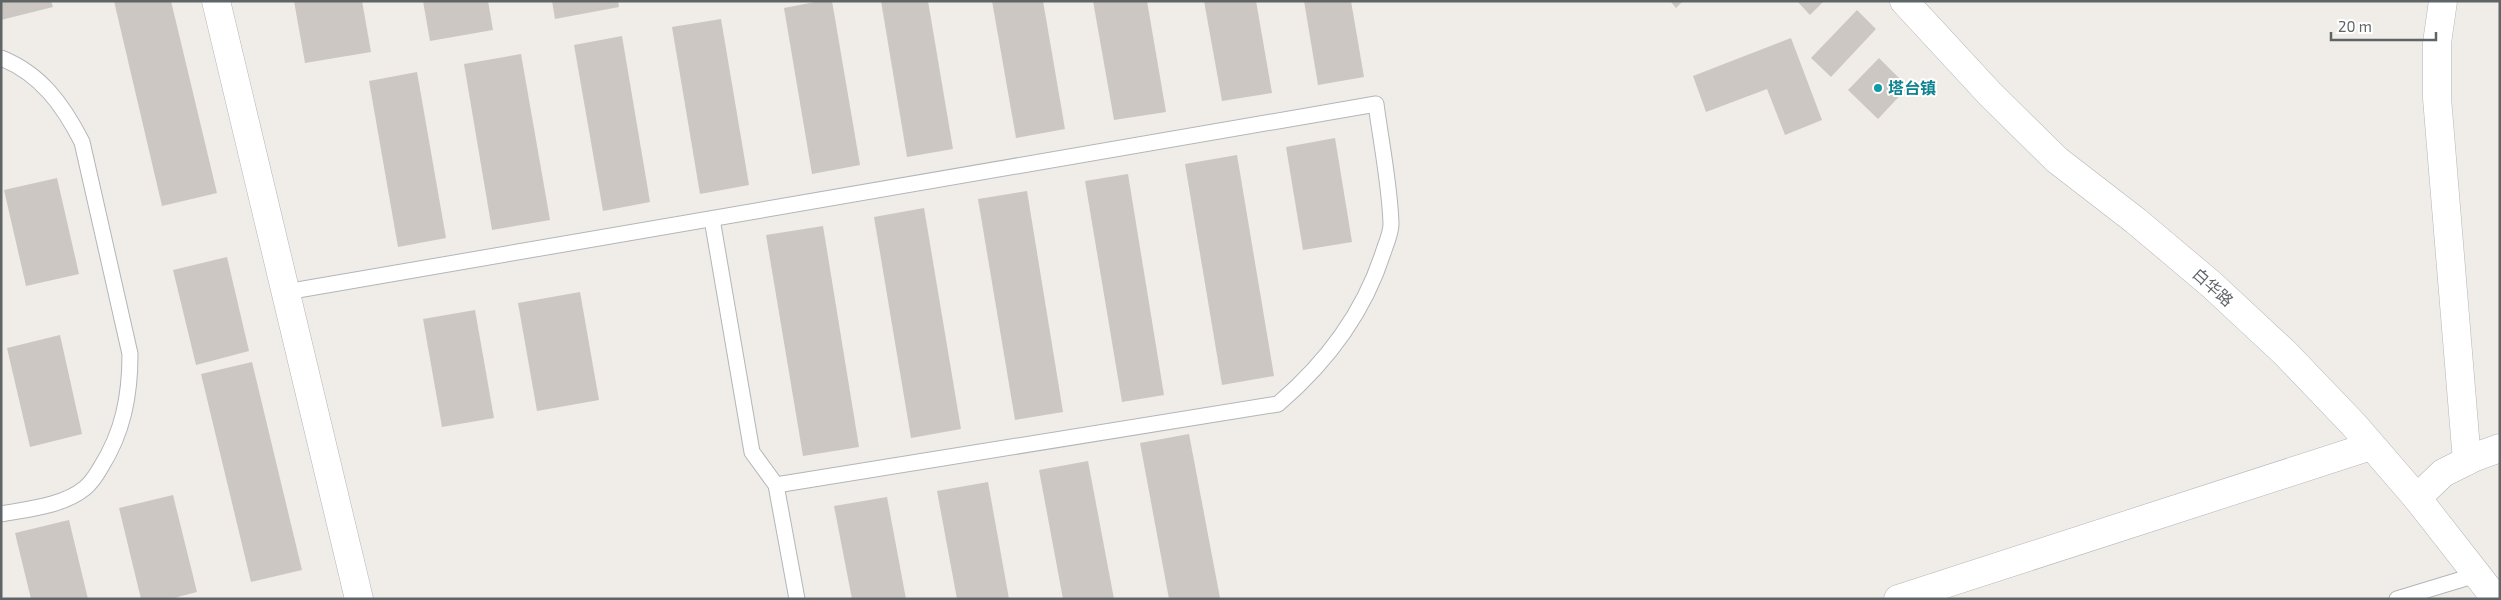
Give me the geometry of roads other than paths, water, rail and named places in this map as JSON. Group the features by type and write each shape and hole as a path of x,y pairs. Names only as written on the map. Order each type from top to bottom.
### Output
{"street":[{"path":"216,1 358,599"},
{"name":"白华路","path":"1904,1 1990,94 2057,160 2136,221 2212,285 2285,353 2417,498 2496,599"},
{"path":"2444,1 2437,43 2438,98 2466,461"},
{"path":"1898,599 2371,446"},
{"path":"2417,498 2443,473 2466,461 2500,448"}],"lane":[{"path":"1,58 28,72 42,83 70,118 82,142 130,354 130,382 126,409 118,435 106,460 85,488 56,503 1,514"},
{"path":"286,292 1376,104 1392,226 1380,263 1365,297 1345,331 1322,361 1278,404 776,485"},
{"path":"712,219 752,452 776,485 797,599"},
{"path":"2397,599 2476,575"}],"place":[{"name":"塔台镇","path":"1878,88"}]}
